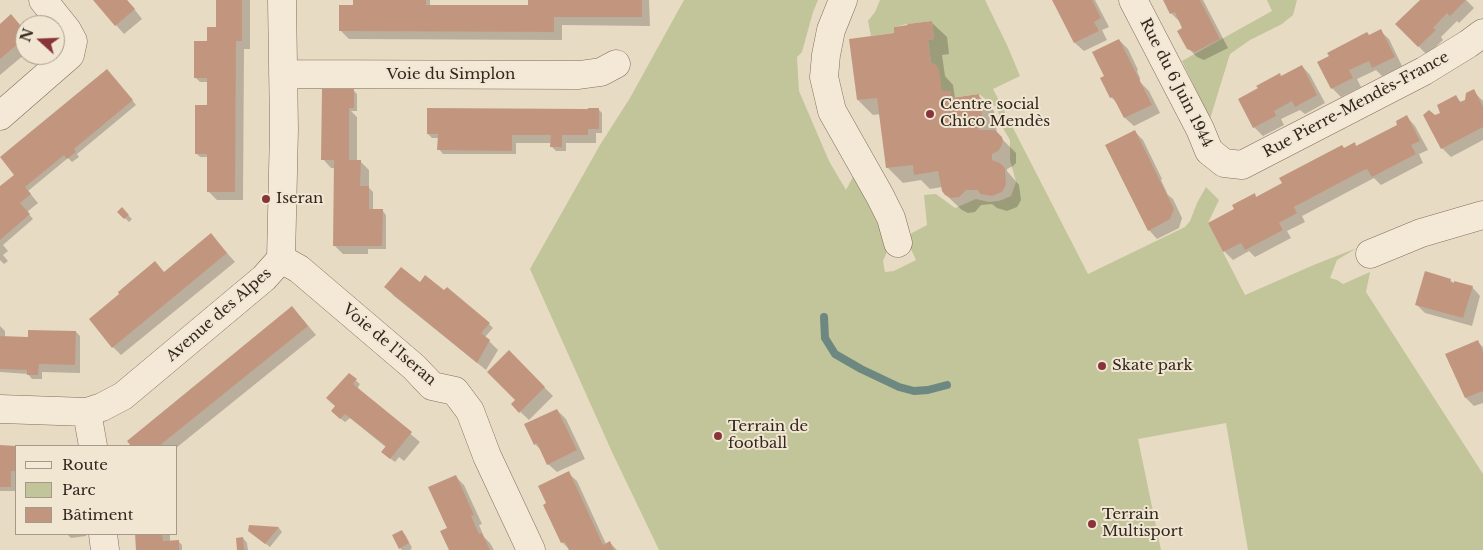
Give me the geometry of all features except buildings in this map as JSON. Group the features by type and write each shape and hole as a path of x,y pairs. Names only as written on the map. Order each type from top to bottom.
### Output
{"street":[{"path":"0,116 70,56 73,41 67,30 42,0"},
{"name":"Avenue des Alpes","path":"0,409 87,412 123,396 264,278 282,258 282,0"},
{"path":"843,0 831,30 824,76 832,111 880,196 891,218 898,243"},
{"name":"Rue du 6 Juin 1944","path":"1133,0 1200,129 1209,151 1224,163"},
{"name":"Rue Pierre-Mendès-France","path":"1224,163 1242,165 1424,71 1483,33"},
{"name":"Voie du Simplon","path":"283,74 578,75 601,72 616,64"},
{"path":"1370,254 1421,233 1483,215"},
{"name":"Voie de l'Iseran","path":"282,258 299,269 414,367 432,386 455,392 470,411 487,456 531,550"},
{"path":"87,412 93,445"},
{"path":"103,535 105,550"}],"green space":[{"path":"684,0 818,0 802,52 797,57 799,91 829,161 846,190 854,175 889,247 883,261 885,272 894,271 916,260 907,240 912,233 927,225 924,195 936,194 955,208 976,199 989,202 999,201 1011,196 1016,182 1010,160 1010,140 1004,130 997,108 979,94 942,99 936,65 931,63 928,40 934,39 932,21 894,27 894,33 871,36 868,21 875,12 880,0 985,0 1020,76 993,89 1088,274 1185,227 1190,221 1206,187 1219,200 1208,223 1245,295 1357,248 1337,260 1330,278 1343,284 1370,272 1366,292 1483,474 1483,550 1248,550 1226,423 1138,439 1161,550 659,550 612,452 530,269 600,145 630,98"},
{"path":"1267,0 1297,0 1293,15 1282,24 1250,40 1230,54 1210,119 1182,61 1272,11"}],"waterway":[{"path":"824,317 825,338 835,354 861,369 899,387 914,391 928,390 947,385"}],"place":[{"name":"Centre social Chico Mendès","path":"930,114"},
{"name":"Iseran","path":"266,199"},
{"name":"Skate park","path":"1102,366"},
{"name":"Terrain de football","path":"718,436"},
{"name":"Terrain Multisport","path":"1092,524"}]}
